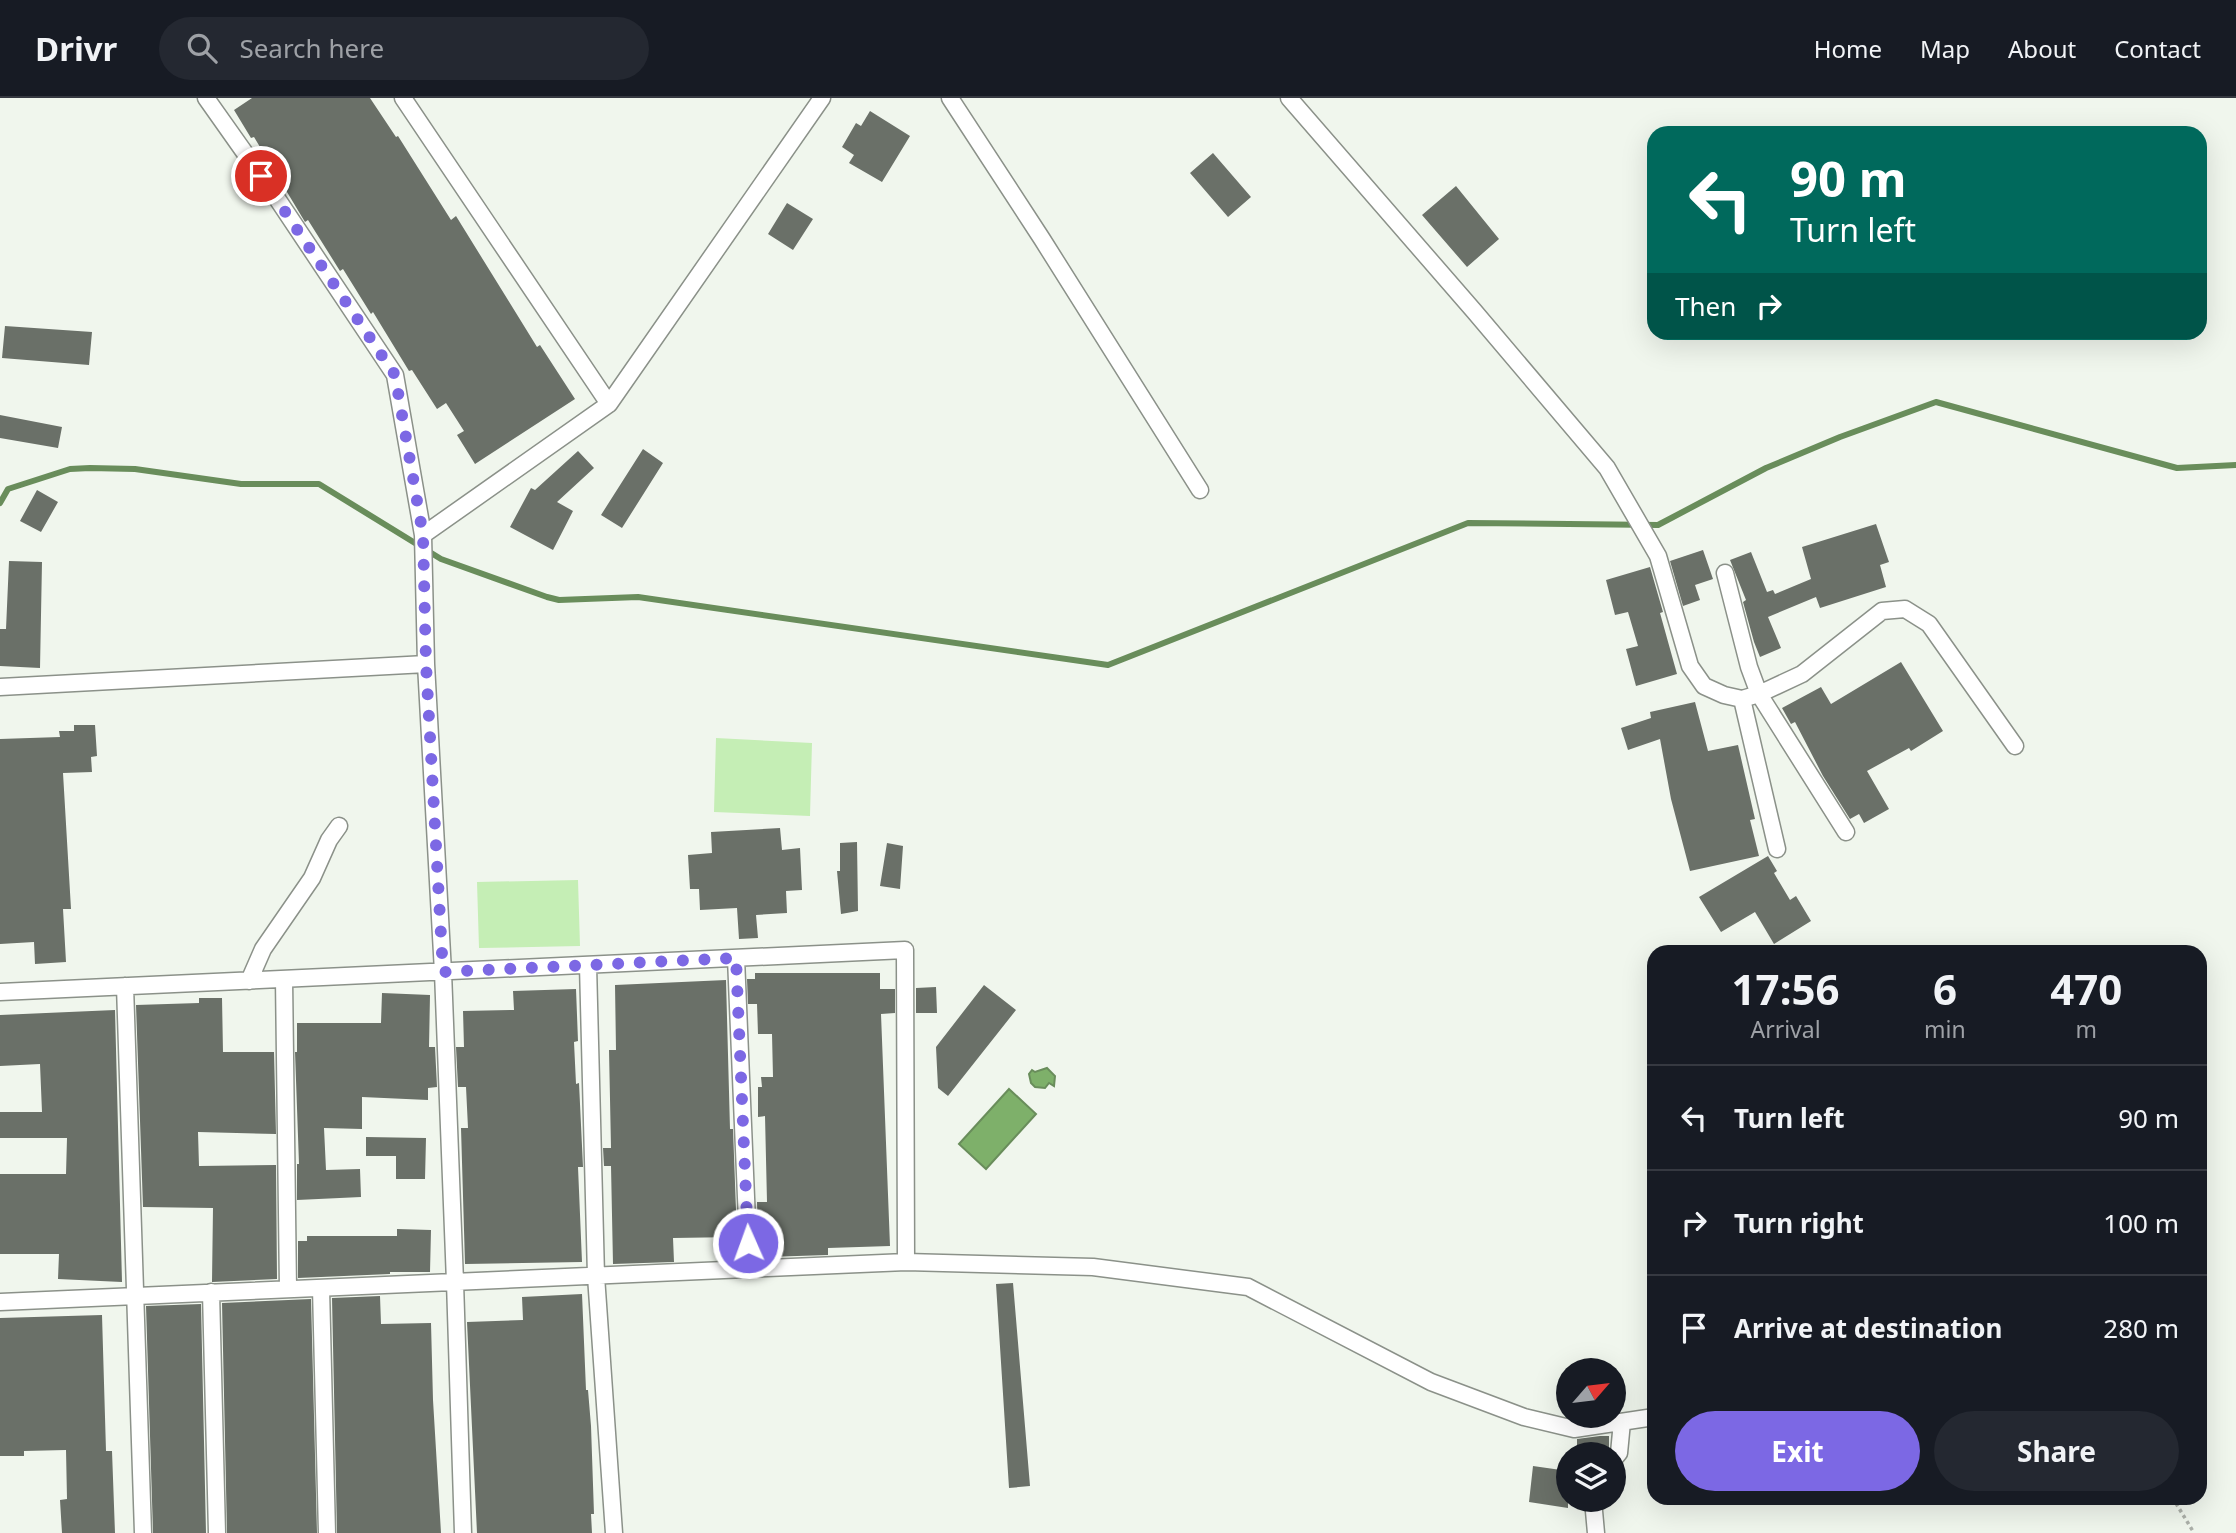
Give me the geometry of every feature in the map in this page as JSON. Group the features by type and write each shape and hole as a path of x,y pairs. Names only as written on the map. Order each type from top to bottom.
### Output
{"street":[{"path":"206,98 395,375 423,535 426,664 443,972 463,1533"},
{"path":"403,98 609,404"},
{"path":"423,535 609,404 822,98"},
{"path":"950,98 1200,490"},
{"path":"1289,98 1606,468 1658,556 1690,666 1704,686 1742,699 1759,694 1801,674 1882,611 1905,609 1929,624 2015,746"},
{"path":"1725,573 1749,667 1759,694 1846,832"},
{"path":"0,687 426,664"},
{"path":"1742,699 1777,849"},
{"path":"249,981 263,949 312,878 329,840 339,826"},
{"path":"0,992 905,950 906,1262"},
{"path":"736,958 749,1269"},
{"path":"588,965 596,1276 614,1533"},
{"path":"284,979 288,1289"},
{"path":"125,986 142,1533"},
{"path":"0,1302 906,1262 1093,1267 1248,1287 1431,1382 1524,1418 1556,1425"},
{"path":"321,1288 327,1533"},
{"path":"211,1293 217,1533"},
{"path":"1626,1421 1647,1418"},
{"path":"1594,1512 1596,1533"}],"path":[{"path":"2177,1505 2194,1533"}],"shaded area":[{"path":"716,738 812,743 810,816 714,812"},
{"path":"578,880 580,946 479,948 477,882"},
{"path":"1047,1068 1055,1076 1054,1086 1049,1083 1045,1088 1035,1087 1029,1074 1032,1070 1035,1072"},
{"path":"1009,1089 1036,1114 986,1169 959,1144"}],"building":[{"path":"252,98 370,98 396,137 398,136 451,220 456,216 537,347 540,345 575,399 475,464 457,435 464,431 446,403 437,409 412,370 409,371 373,312 371,314 343,269 340,271 308,220 305,222 254,137 251,138 234,110"},
{"path":"870,111 910,136 882,182 849,163 854,155 842,147 856,123 861,126"},
{"path":"1213,153 1251,197 1228,217 1190,173"},
{"path":"1456,186 1499,239 1467,267 1422,215"},
{"path":"787,203 813,219 793,250 768,234"},
{"path":"5,326 92,332 89,365 2,358"},
{"path":"0,415 62,427 58,448 0,438"},
{"path":"643,449 663,463 622,528 601,515"},
{"path":"578,451 594,468 557,502 573,511 553,550 510,527 531,488 535,490"},
{"path":"37,490 58,502 41,532 20,521"},
{"path":"1876,524 1889,562 1880,565 1886,587 1820,608 1816,597 1768,617 1781,648 1760,657 1743,602 1746,600 1730,560 1751,552 1767,592 1773,590 1775,594 1811,579 1802,547"},
{"path":"1703,550 1713,579 1695,585 1700,600 1683,606 1670,561"},
{"path":"9,561 42,562 40,668 0,666 0,629 6,629"},
{"path":"1650,567 1677,674 1636,686 1626,649 1638,646 1628,612 1615,615 1606,580"},
{"path":"1901,662 1943,731 1911,751 1909,748 1867,771 1889,809 1864,823 1859,814 1850,819 1823,776 1795,722 1791,724 1782,708 1821,687 1831,704"},
{"path":"1695,702 1708,751 1738,745 1755,819 1750,820 1759,856 1690,871 1671,799 1660,739 1628,750 1621,728 1651,718 1650,712"},
{"path":"74,725 95,725 97,756 91,757 92,772 63,773 71,909 63,909 66,962 35,964 34,942 0,944 0,739 60,737 59,731 74,731"},
{"path":"780,828 782,850 800,848 802,890 786,891 787,913 756,915 758,938 739,939 737,908 700,910 699,889 690,889 688,855 712,853 711,832"},
{"path":"857,842 858,911 841,914 837,871 840,871 840,843"},
{"path":"887,843 903,846 900,889 880,886"},
{"path":"1768,856 1777,871 1774,873 1790,900 1796,896 1811,921 1774,944 1755,912 1721,932 1699,897"},
{"path":"755,973 880,973 880,989 895,989 895,1013 881,1014 890,1246 828,1248 828,1255 766,1257 765,1237 758,1237 757,1202 767,1202 765,1116 758,1117 758,1087 762,1087 761,1077 773,1077 772,1034 758,1034 757,1004 748,1004 747,979 755,979"},
{"path":"726,980 730,1129 733,1129 737,1237 673,1238 674,1262 613,1264 611,1166 604,1166 603,1148 611,1148 609,1050 616,1050 615,985"},
{"path":"984,985 1016,1010 948,1096 938,1088 936,1047"},
{"path":"936,987 937,1013 916,1013 916,988"},
{"path":"576,989 578,1041 574,1042 583,1167 578,1167 582,1262 465,1264 461,1128 468,1128 466,1087 458,1087 456,1047 464,1047 463,1011 514,1010 513,991"},
{"path":"382,993 430,995 429,1047 435,1047 437,1087 428,1088 428,1100 362,1097 362,1129 324,1128 326,1170 360,1169 361,1197 297,1200 297,1023 381,1023"},
{"path":"199,998 222,998 223,1052 274,1052 276,1134 198,1132 199,1166 276,1165 277,1279 212,1282 213,1208 143,1207 136,1005 199,1003"},
{"path":"115,1010 122,1282 58,1279 59,1254 0,1254 0,1174 66,1174 67,1138 0,1138 0,1112 42,1112 40,1064 0,1066 0,1015"},
{"path":"366,1137 426,1138 425,1179 396,1179 396,1156 366,1156"},
{"path":"397,1229 431,1230 430,1272 298,1278 298,1241 307,1241 307,1236 397,1236"},
{"path":"1013,1283 1030,1486 1009,1488 996,1284"},
{"path":"582,1294 586,1390 591,1426 594,1514 591,1514 592,1533 477,1533 467,1322 523,1320 522,1297"},
{"path":"380,1296 381,1324 431,1323 441,1533 337,1533 332,1298"},
{"path":"311,1299 317,1533 227,1533 222,1303"},
{"path":"201,1304 206,1533 153,1533 146,1306"},
{"path":"102,1315 106,1451 112,1451 115,1533 62,1533 60,1500 67,1499 66,1450 24,1451 24,1456 0,1456 0,1318"},
{"path":"1609,1436 1609,1442 1577,1442 1577,1439"},
{"path":"1533,1466 1556,1469 1556,1506 1529,1502"}],"waterway":[{"path":"0,503 8,489 70,469 135,469 241,484 319,484 441,559 559,600 638,597 1108,665 1468,523 1658,525 1766,468 1840,437 1936,402 2177,468 2236,465"}],"route":[{"path":"261,176 395,375 423,535 426,664 443,972 736,958 748,1243"}]}
